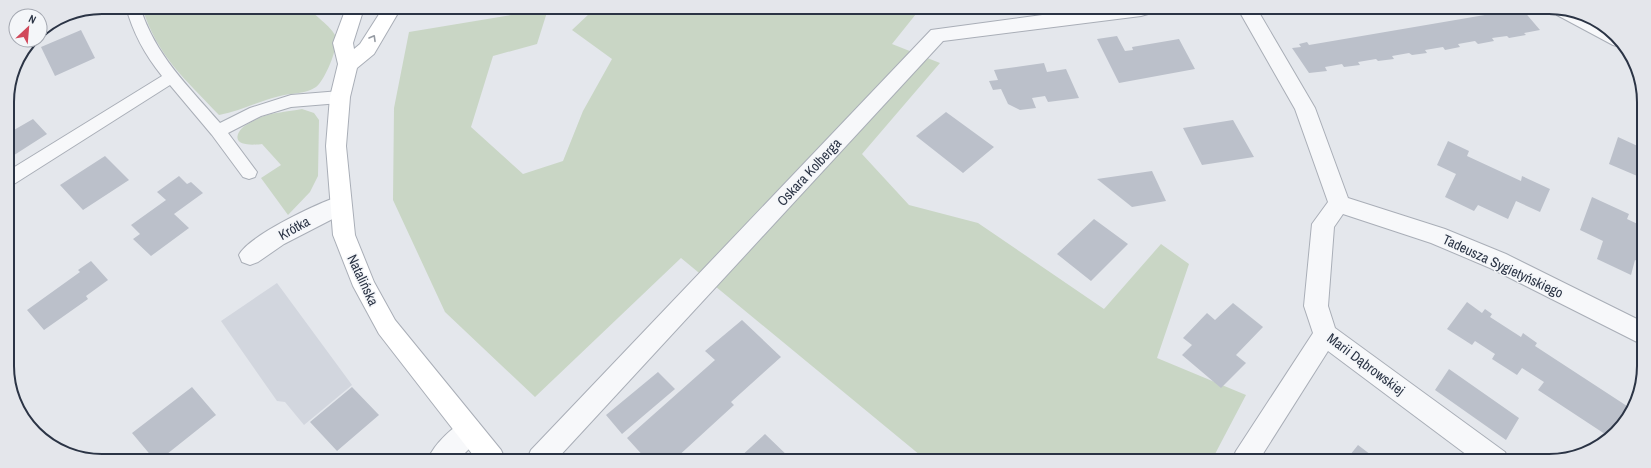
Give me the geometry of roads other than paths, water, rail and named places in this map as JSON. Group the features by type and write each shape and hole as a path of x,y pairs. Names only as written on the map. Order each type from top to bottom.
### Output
{"main road":[{"name":"Natalińska","path":"353,14 343,43 348,64 340,97 336,146 340,205 344,235 352,259 364,286 387,327 488,454"},
{"path":"348,64 367,49 388,14"}],"street":[{"name":"Oskara Kolberga","path":"545,454 938,35 1102,14"},
{"path":"1250,14 1305,108 1339,204"},
{"name":"Marii Dąbrowskiej","path":"1339,204 1323,224 1316,306 1326,335 1487,454"},
{"name":"Tadeusza Sygietyńskiego","path":"1339,204 1437,236 1498,260 1637,331"},
{"name":"Krótka","path":"250,255 276,238 340,205"},
{"path":"1249,454 1326,335"},
{"path":"446,454 469,431"}],"lane":[{"path":"136,14 146,42 156,58 218,130 249,172"},
{"path":"14,175 172,78"},
{"path":"218,130 256,112 291,101 340,97"}]}
